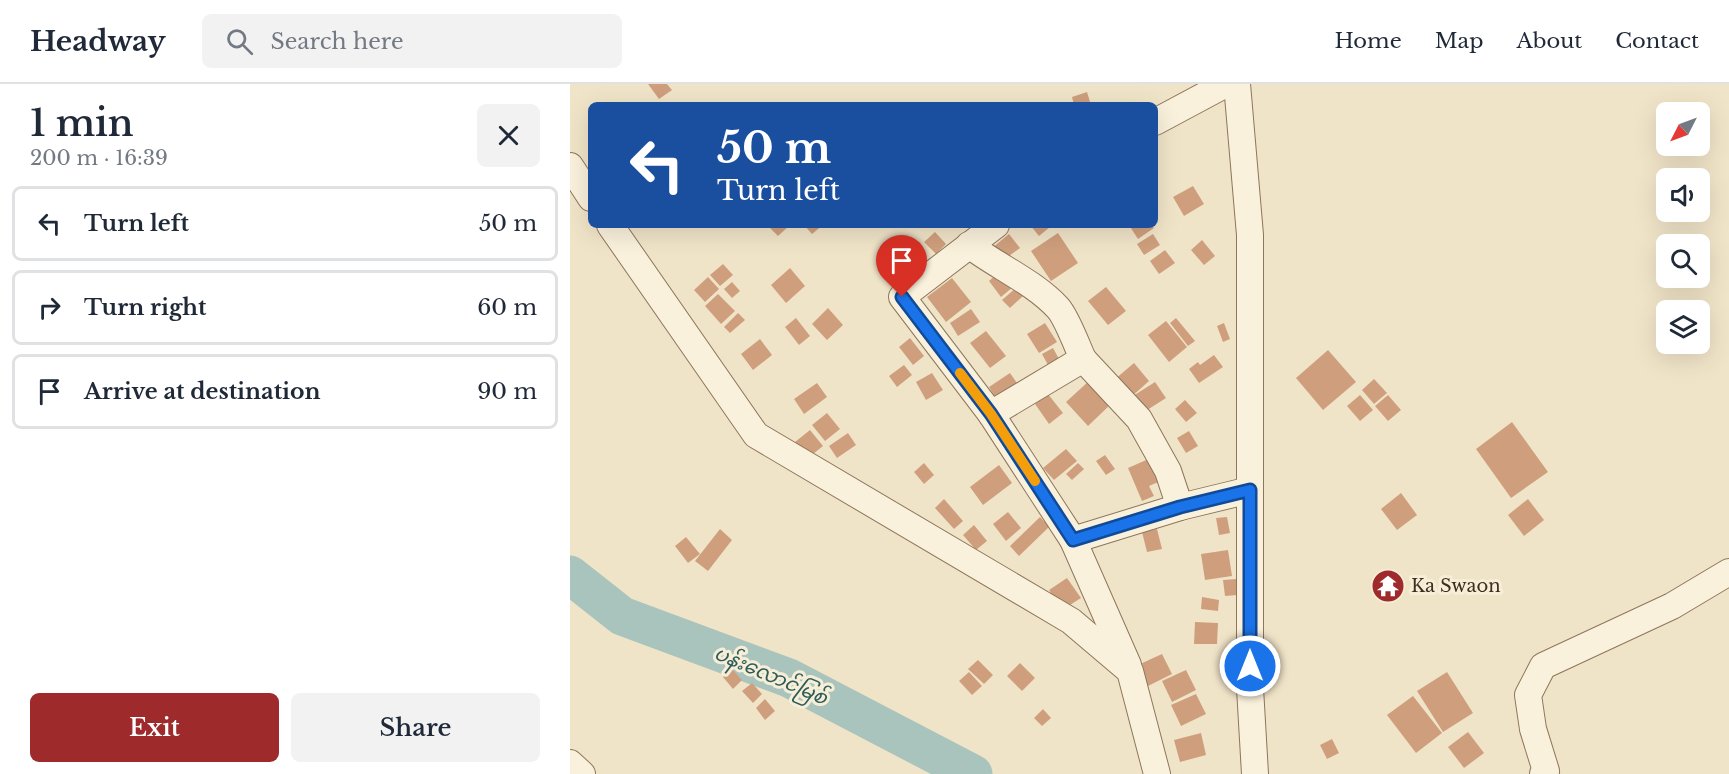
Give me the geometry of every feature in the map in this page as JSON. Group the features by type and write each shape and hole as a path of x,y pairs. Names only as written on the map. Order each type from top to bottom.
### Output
{"street":[{"path":"1158,120 1226,84"},
{"path":"1237,84 1250,236 1250,688 1255,774"},
{"path":"570,166 588,193"},
{"path":"612,228 756,435 1071,621 1130,671"},
{"path":"992,228 902,297 991,414 1073,540 1130,671 1158,774"},
{"path":"969,245 1024,281 1059,309 1083,359 1139,419 1168,471 1180,507"},
{"path":"991,414 1083,359"},
{"path":"1073,540 1180,507 1250,490"},
{"path":"1543,774 1546,771 1533,729 1528,695 1544,666 1672,606 1729,572"},
{"path":"570,763 582,774"}],"building":[{"path":"648,84 667,84 672,90 659,99"},
{"path":"1087,92 1090,102 1073,102 1072,97"},
{"path":"1193,186 1204,204 1184,216 1173,197"},
{"path":"770,228 787,228 778,236"},
{"path":"807,228 819,228 812,234"},
{"path":"1032,228 1049,228 1039,236"},
{"path":"1131,228 1154,228 1138,239"},
{"path":"935,232 946,244 936,254 924,242"},
{"path":"1058,233 1078,263 1051,281 1031,251"},
{"path":"1009,234 1020,248 1002,261 992,248"},
{"path":"1153,234 1160,245 1144,255 1137,244"},
{"path":"1202,240 1215,256 1204,265 1191,250"},
{"path":"1165,250 1175,263 1159,274 1150,261"},
{"path":"723,264 733,275 720,286 710,275"},
{"path":"790,268 805,286 786,303 771,285"},
{"path":"1000,271 1013,287 1001,297 989,281"},
{"path":"708,277 719,289 705,302 694,290"},
{"path":"952,278 971,302 946,322 927,297"},
{"path":"732,282 740,291 732,298 724,289"},
{"path":"1017,287 1024,295 1010,308 1002,300"},
{"path":"1106,287 1126,311 1108,325 1088,301"},
{"path":"718,294 735,311 721,324 705,306"},
{"path":"828,308 843,325 827,340 812,324"},
{"path":"971,309 980,322 958,336 950,323"},
{"path":"738,313 745,320 730,333 724,327"},
{"path":"796,318 810,336 799,345 785,327"},
{"path":"1176,318 1195,341 1188,346 1170,323"},
{"path":"1166,321 1187,347 1169,362 1148,335"},
{"path":"1045,323 1057,342 1039,353 1027,334"},
{"path":"1224,323 1230,339 1223,342 1217,326"},
{"path":"986,331 1006,356 990,368 970,343"},
{"path":"910,338 924,356 913,365 899,347"},
{"path":"760,339 772,355 753,370 741,354"},
{"path":"1053,348 1059,359 1048,365 1042,354"},
{"path":"1328,350 1356,382 1323,410 1296,378"},
{"path":"1214,355 1223,367 1199,383 1189,369 1198,362 1200,365"},
{"path":"1134,363 1149,381 1130,398 1114,380"},
{"path":"904,365 912,375 897,387 889,376"},
{"path":"932,373 943,390 926,400 916,382"},
{"path":"1010,373 1019,386 997,400 989,387"},
{"path":"1374,379 1387,393 1374,404 1362,390"},
{"path":"1090,380 1111,404 1088,426 1066,402"},
{"path":"1155,382 1166,398 1144,412 1133,396"},
{"path":"817,383 827,397 804,414 794,399"},
{"path":"1048,394 1063,413 1049,424 1035,404"},
{"path":"1360,395 1373,410 1360,421 1347,406"},
{"path":"1388,395 1401,410 1388,421 1375,406"},
{"path":"1185,400 1197,413 1186,422 1175,409"},
{"path":"827,413 840,429 825,441 812,425"},
{"path":"1512,422 1548,472 1511,498 1476,449"},
{"path":"810,430 823,446 808,458 795,442"},
{"path":"1189,431 1198,446 1186,453 1177,438"},
{"path":"848,433 856,445 837,458 829,446"},
{"path":"1066,449 1077,461 1054,480 1043,468"},
{"path":"1105,455 1115,469 1106,475 1096,461"},
{"path":"1153,457 1163,480 1149,486 1154,496 1142,501 1128,468"},
{"path":"924,463 934,475 924,484 914,472"},
{"path":"1078,463 1084,469 1072,480 1066,474"},
{"path":"999,465 1012,483 983,505 970,487"},
{"path":"1401,493 1417,515 1397,530 1381,509"},
{"path":"944,499 963,521 954,529 935,508"},
{"path":"1528,499 1544,520 1524,536 1508,515"},
{"path":"1008,512 1021,528 1006,541 993,524"},
{"path":"1040,517 1049,527 1019,556 1010,546"},
{"path":"1227,517 1230,533 1219,535 1216,518"},
{"path":"974,525 987,541 976,550 963,535"},
{"path":"720,529 732,540 708,571 695,561"},
{"path":"1157,529 1162,549 1147,552 1142,532"},
{"path":"686,537 700,554 688,563 675,546"},
{"path":"1228,550 1232,576 1205,580 1201,554"},
{"path":"1067,578 1081,598 1062,610 1049,590"},
{"path":"1237,579 1238,595 1225,596 1223,580"},
{"path":"1202,597 1219,600 1218,611 1201,609"},
{"path":"1195,622 1218,623 1217,644 1194,644"},
{"path":"1162,654 1172,674 1148,686 1138,665"},
{"path":"978,660 993,675 984,684 968,669"},
{"path":"1020,663 1035,678 1022,691 1007,676"},
{"path":"732,669 742,680 733,689 723,677"},
{"path":"1186,670 1196,690 1172,702 1162,681"},
{"path":"969,672 982,686 972,695 959,681"},
{"path":"1447,672 1473,713 1443,732 1417,691"},
{"path":"752,683 762,694 753,703 742,691"},
{"path":"1196,694 1206,714 1181,726 1171,705"},
{"path":"1413,696 1442,733 1416,753 1387,715"},
{"path":"765,699 775,711 765,720 756,708"},
{"path":"1043,709 1051,718 1042,726 1034,718"},
{"path":"1468,732 1484,753 1464,768 1448,747"},
{"path":"1201,733 1206,755 1180,762 1174,740"},
{"path":"1332,739 1339,753 1327,759 1320,745"}],"waterway":[{"name":"ပန်းလောင်မြစ်","path":"570,575 622,616 789,678 973,774"}],"slow traffic":[{"path":"960,373 991,414 1035,481"}],"place":[{"name":"Ka Swaon","path":"1388,586"}],"route":[{"path":"902,297 991,414 1073,540 1180,507 1250,490 1250,666"}]}
